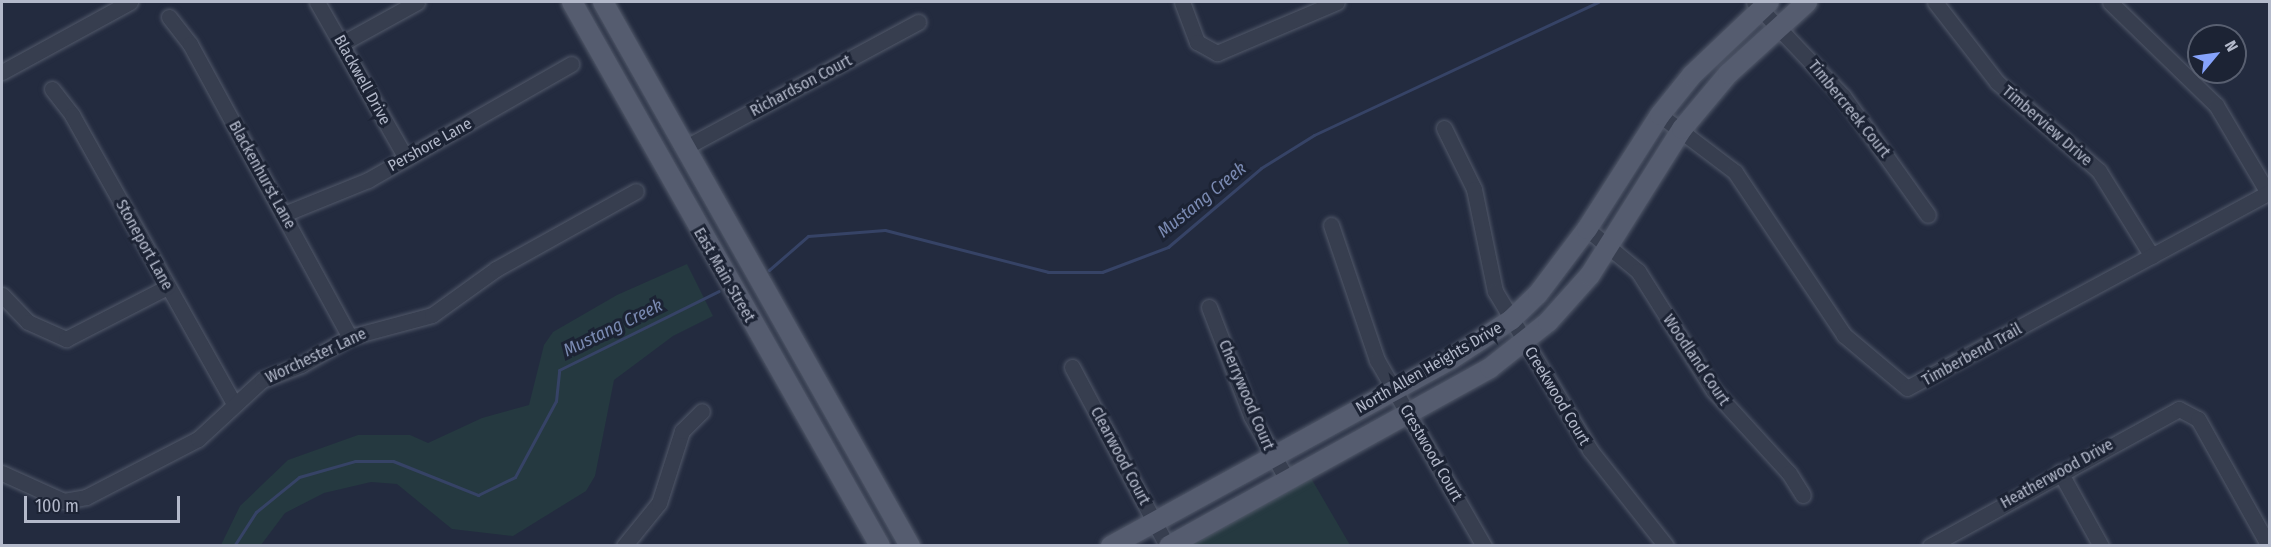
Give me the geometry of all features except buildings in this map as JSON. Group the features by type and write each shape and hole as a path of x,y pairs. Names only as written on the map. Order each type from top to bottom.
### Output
{"main road":[{"name":"East Main Street","path":"572,2 880,546"},
{"name":"East Main Street","path":"603,2 908,542"},
{"name":"North Allen Heights Drive","path":"1168,546 1408,414 1525,342 1574,296 1682,129 1728,74 1807,2"},
{"name":"North Allen Heights Drive","path":"1111,546 1271,455 1395,390 1511,320 1538,294 1587,229 1660,115 1692,75 1762,4"},
{"path":"769,351 800,380 835,440 841,446 854,446"},
{"path":"830,458 850,462 884,520 908,542"}],"street":[{"name":"Blackwell Drive","path":"317,2 406,158"},
{"path":"341,44 417,2"},
{"path":"1182,2 1197,42 1206,50 1217,52 1332,2"},
{"name":"Timberview Drive","path":"1935,2 1997,82 2099,171 2152,256"},
{"path":"2110,2 2216,105 2269,192"},
{"path":"2,69 120,4"},
{"name":"Timbercreek Court","path":"1762,4 1779,27 1843,96 1928,215"},
{"name":"Blackenhurst Lane","path":"169,17 190,44 350,337"},
{"name":"Richardson Court","path":"684,148 918,22"},
{"name":"Pershore Lane","path":"284,214 368,180 571,64"},
{"name":"Stoneport Lane","path":"52,89 72,115 233,402"},
{"name":"Timberbend Trail","path":"1660,115 1718,157 1751,190 1815,298 1844,335 1907,388 2269,192"},
{"name":"Creekwood Court","path":"1443,128 1474,189 1495,291 1607,475 1666,546"},
{"name":"Worchester Lane","path":"2,473 69,501 189,445 233,402 262,380 301,365 350,337 432,315 496,269 636,191"},
{"name":"Crestwood Court","path":"1331,225 1371,346 1485,546"},
{"name":"Woodland Court","path":"1587,229 1609,244 1638,271 1714,391 1789,473 1803,495"},
{"path":"2,295 28,322 66,339 167,287"},
{"name":"Cherrywood Court","path":"1209,307 1239,388 1271,455 1288,482"},
{"name":"Clearwood Court","path":"1072,367 1168,546"},
{"name":"Heatherwood Drive","path":"1933,544 2172,410 2187,410 2198,419 2269,546"},
{"path":"624,546 658,503 682,431 702,411"},
{"path":"2060,472 2101,546"}],"shaded area":[{"path":"687,264 713,316 673,336 614,380 595,476 586,491 513,536 452,529 397,484 371,482 324,493 285,513 261,545 221,545 240,506 288,460 358,435 410,435 428,443 482,418 529,405 544,345 553,332 617,295"},
{"path":"1311,478 1350,545 1190,546"}],"waterway":[{"name":"Mustang Creek","path":"769,270 808,236 885,230 1048,272 1102,272 1168,247 1261,168 1314,135 1598,2"},
{"name":"Mustang Creek","path":"234,546 256,512 299,477 355,461 393,461 478,495 515,477 556,401 559,370 719,291"}]}
